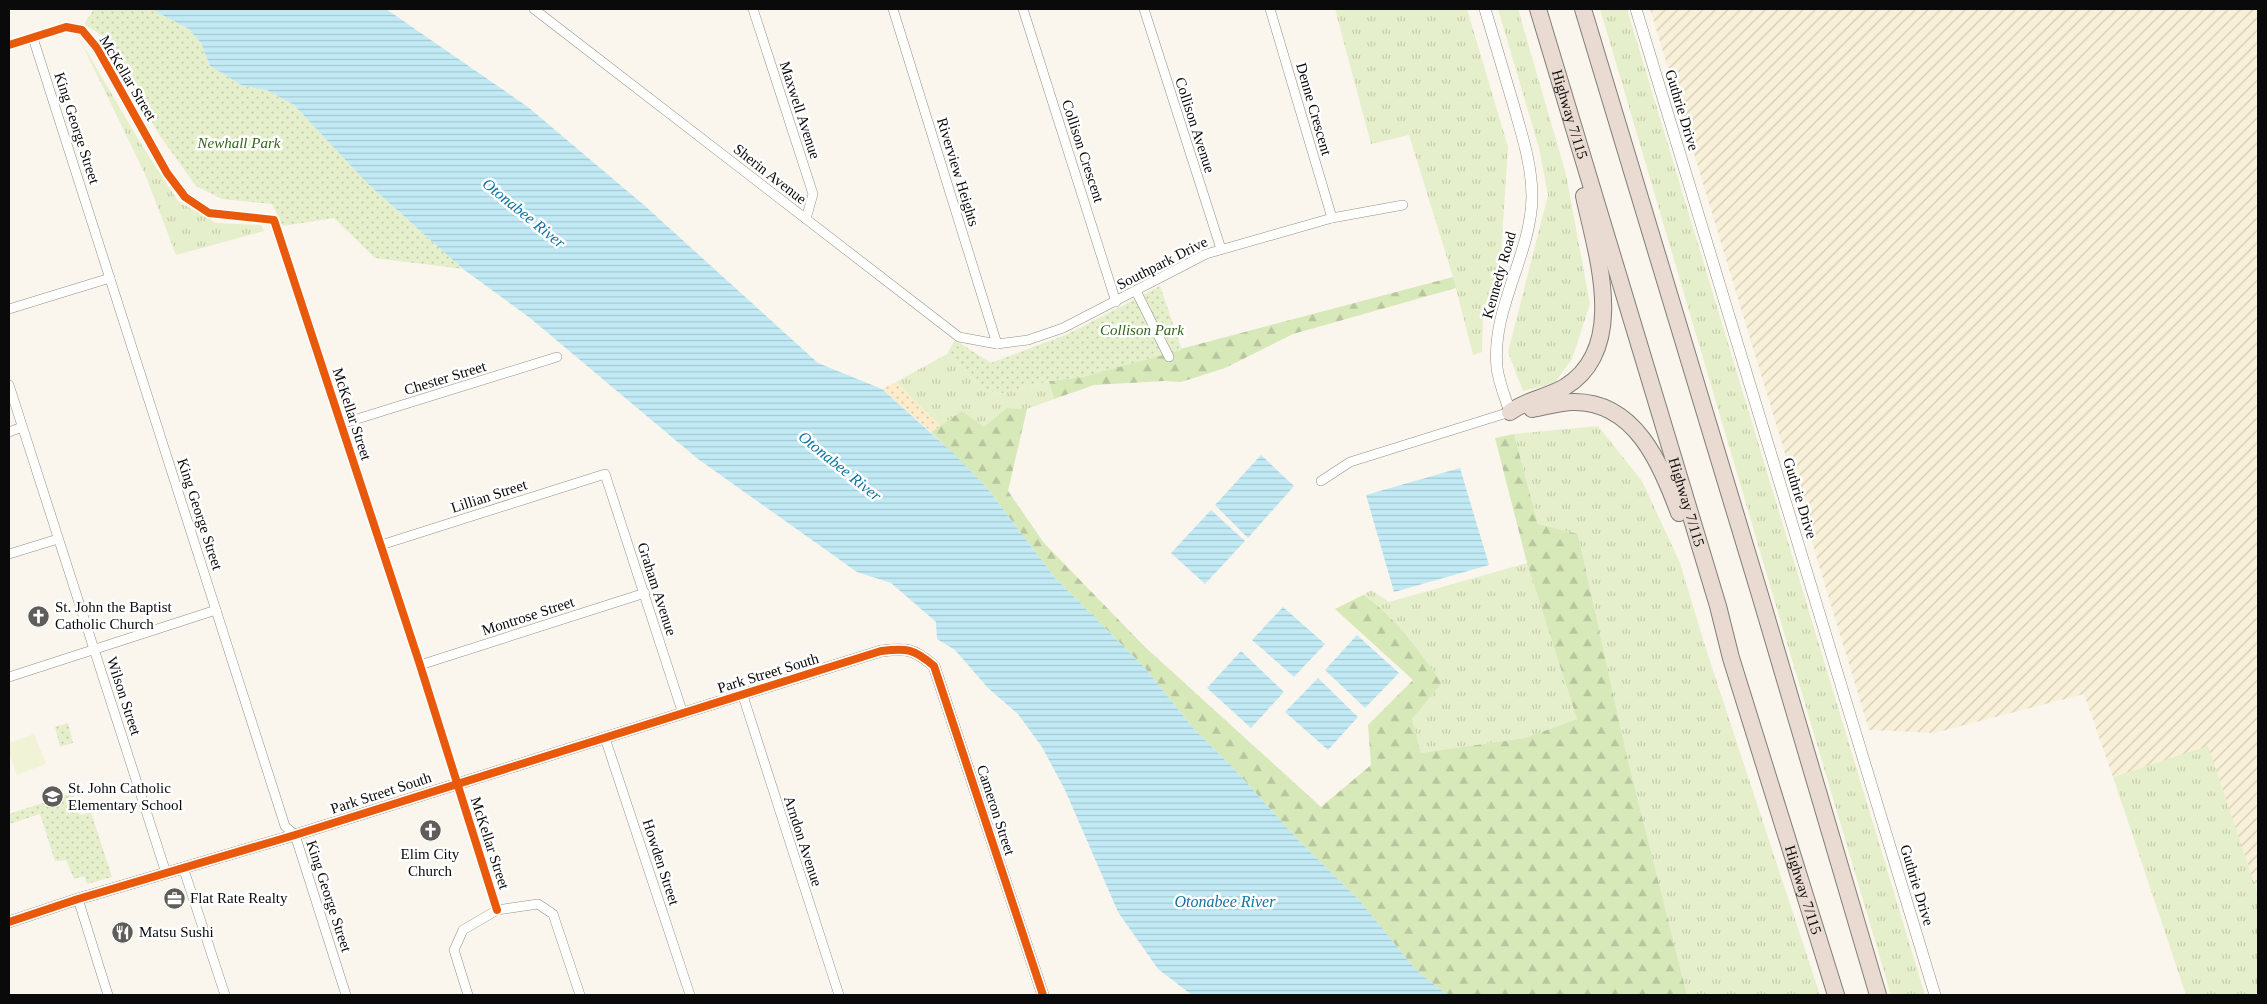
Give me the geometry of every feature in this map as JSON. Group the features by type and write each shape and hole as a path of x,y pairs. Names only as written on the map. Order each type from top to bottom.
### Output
{"highway":[{"name":"Highway 7/115","path":"1538,9 1718,606 1731,658 1836,995"},
{"path":"1583,9 1760,595 1878,995"},
{"path":"1510,412 1522,403 1548,395 1565,387 1576,378 1589,362 1596,348 1604,313 1601,274 1572,142 1546,38"},
{"path":"1510,412 1573,402 1602,405 1625,418 1637,430 1666,479 1731,658"}],"street":[{"name":"Sherin Avenue","path":"534,9 959,337 998,344"},
{"name":"Maxwell Avenue","path":"753,9 812,194 806,219"},
{"name":"Riverview Heights","path":"892,9 998,344"},
{"name":"Collison Crescent","path":"1023,9 1116,302"},
{"name":"Collison Avenue","path":"1144,9 1221,249"},
{"name":"Denne Crescent","path":"1270,9 1332,218"},
{"name":"Kennedy Road","path":"1485,9 1525,144 1531,174 1531,214 1527,238 1501,316 1497,350 1500,382 1510,412"},
{"name":"Guthrie Drive","path":"1636,9 1935,995"},
{"name":"McKellar Street","path":"33,38 66,27 82,30 97,48 167,173 185,197 209,213 274,220 420,665 497,910 538,904 553,914 580,995"},
{"path":"9,45 33,38"},
{"name":"King George Street","path":"33,38 285,826 295,835 346,995"},
{"name":"Southpark Drive","path":"998,344 1028,340 1063,328 1206,254 1332,218 1403,205"},
{"path":"9,309 110,278"},
{"path":"1136,291 1170,356"},
{"name":"Chester Street","path":"341,424 557,357"},
{"name":"Wilson Street","path":"9,385 166,873"},
{"path":"1321,481 1350,462 1510,412"},
{"path":"9,432 22,427"},
{"name":"Lillian Street","path":"380,545 605,474"},
{"name":"Graham Avenue","path":"605,474 683,714"},
{"path":"9,554 58,539"},
{"name":"Montrose Street","path":"420,665 645,594"},
{"path":"9,677 216,610"},
{"name":"Park Street South","path":"9,922 78,899 295,835 881,652 906,648"},
{"name":"Cameron Street","path":"906,648 920,654 934,666 1043,995"},
{"name":"Arndon Avenue","path":"743,696 839,995"},
{"name":"Howden Street","path":"605,738 690,995"},
{"path":"183,867 225,995"},
{"path":"78,899 108,995"},
{"path":"468,995 454,950 463,930 497,910"}],"shaded area":[{"path":"1650,9 2258,9 2258,895 2208,747 2113,777 2084,694 1934,733 1869,730"}],"green space":[{"name":"Newhall Park","path":"94,9 151,9 189,29 201,43 210,66 243,86 267,90 294,105 368,184 463,269 375,258 334,218 283,226 272,204 222,199 196,186 160,136 104,37 84,24"},
{"path":"1335,9 1467,9 1508,147 1500,269 1483,312 1482,352 1473,355 1453,277 1409,135 1371,144"},
{"path":"1498,9 1518,9 1566,174 1590,304 1572,359 1554,384 1523,391 1508,352 1548,195 1539,148"},
{"path":"1600,9 1627,9 1925,995 1891,995"},
{"path":"80,40 141,144 178,201 216,223 261,225 264,231 176,255 145,174"},
{"path":"1453,277 1456,288 1293,334 1225,368 1181,382 1164,381 1094,385 1054,399 1049,381 1082,377"},
{"name":"Collison Park","path":"1160,286 1182,350 1082,377 1049,381 998,394 983,388 947,354 955,340 991,363 1068,334"},
{"path":"947,354 983,388 998,394 1049,381 1054,399 1027,409 1007,408 984,428 962,411 940,426 896,382"},
{"path":"1007,408 1027,409 1008,491 1044,543 1145,647 1321,807 1371,765 1368,725 1413,680 1335,609 1363,595 1396,624 1416,647 1442,683 1412,719 1421,753 1525,738 1577,719 1527,563 1495,438 1514,434 1538,524 1578,534 1627,757 1687,995 1447,995 1415,969 1359,900 1299,841 1236,771 1193,728 1145,668 1055,578 987,488 931,432 962,411 984,427"},
{"path":"1598,426 1642,481 1680,563 1706,649 1820,995 1687,995 1627,757 1578,534 1538,524 1514,434"},
{"path":"1527,563 1577,719 1525,738 1421,753 1412,719 1442,683 1416,647 1396,624 1363,595 1371,590 1389,602"},
{"path":"68,723 73,743 60,747 55,727"},
{"path":"34,734 46,764 17,775 9,753 9,743"},
{"path":"2208,746 2258,895 2258,995 2186,995 2113,777"},
{"path":"73,793 80,815 91,812 112,877 87,884 84,876 74,879 66,860 55,861 40,814 9,824 9,814"}],"sand":[{"path":"896,382 940,426 931,432 882,389"}],"water":[{"name":"Otonabee River","path":"151,9 386,9 528,107 645,206 818,363 882,389 954,454 987,488 1055,578 1145,668 1193,728 1236,771 1299,841 1359,900 1415,969 1447,995 1192,995 1158,969 1118,912 1065,790 1042,747 1018,714 988,688 955,650 937,639 936,622 891,583 857,572 698,459 530,318 463,269 368,184 294,105 267,90 243,86 210,66 201,43 189,29"},
{"path":"1261,455 1294,486 1248,538 1215,505"},
{"path":"1460,468 1489,565 1394,592 1366,495"},
{"path":"1211,510 1245,541 1205,584 1171,553"},
{"path":"1283,607 1325,644 1294,677 1252,640"},
{"path":"1357,635 1399,673 1365,708 1325,670"},
{"path":"1241,651 1284,692 1251,728 1207,688"},
{"path":"1318,678 1358,717 1328,750 1285,712"}],"cycle path":[{"path":"9,45 66,27 82,30 97,48 167,173 185,197 209,213 274,220 420,665 497,910"},
{"path":"9,922 78,899 295,835 881,651 903,650 915,653 934,666 1043,995"}],"place":[{"name":"St. John the Baptist Catholic Church","path":"39,616"},
{"name":"St. John Catholic Elementary School","path":"52,797"},
{"name":"Elim City Church","path":"430,831"},
{"name":"Flat Rate Realty","path":"174,898"},
{"name":"Matsu Sushi","path":"123,932"}]}
